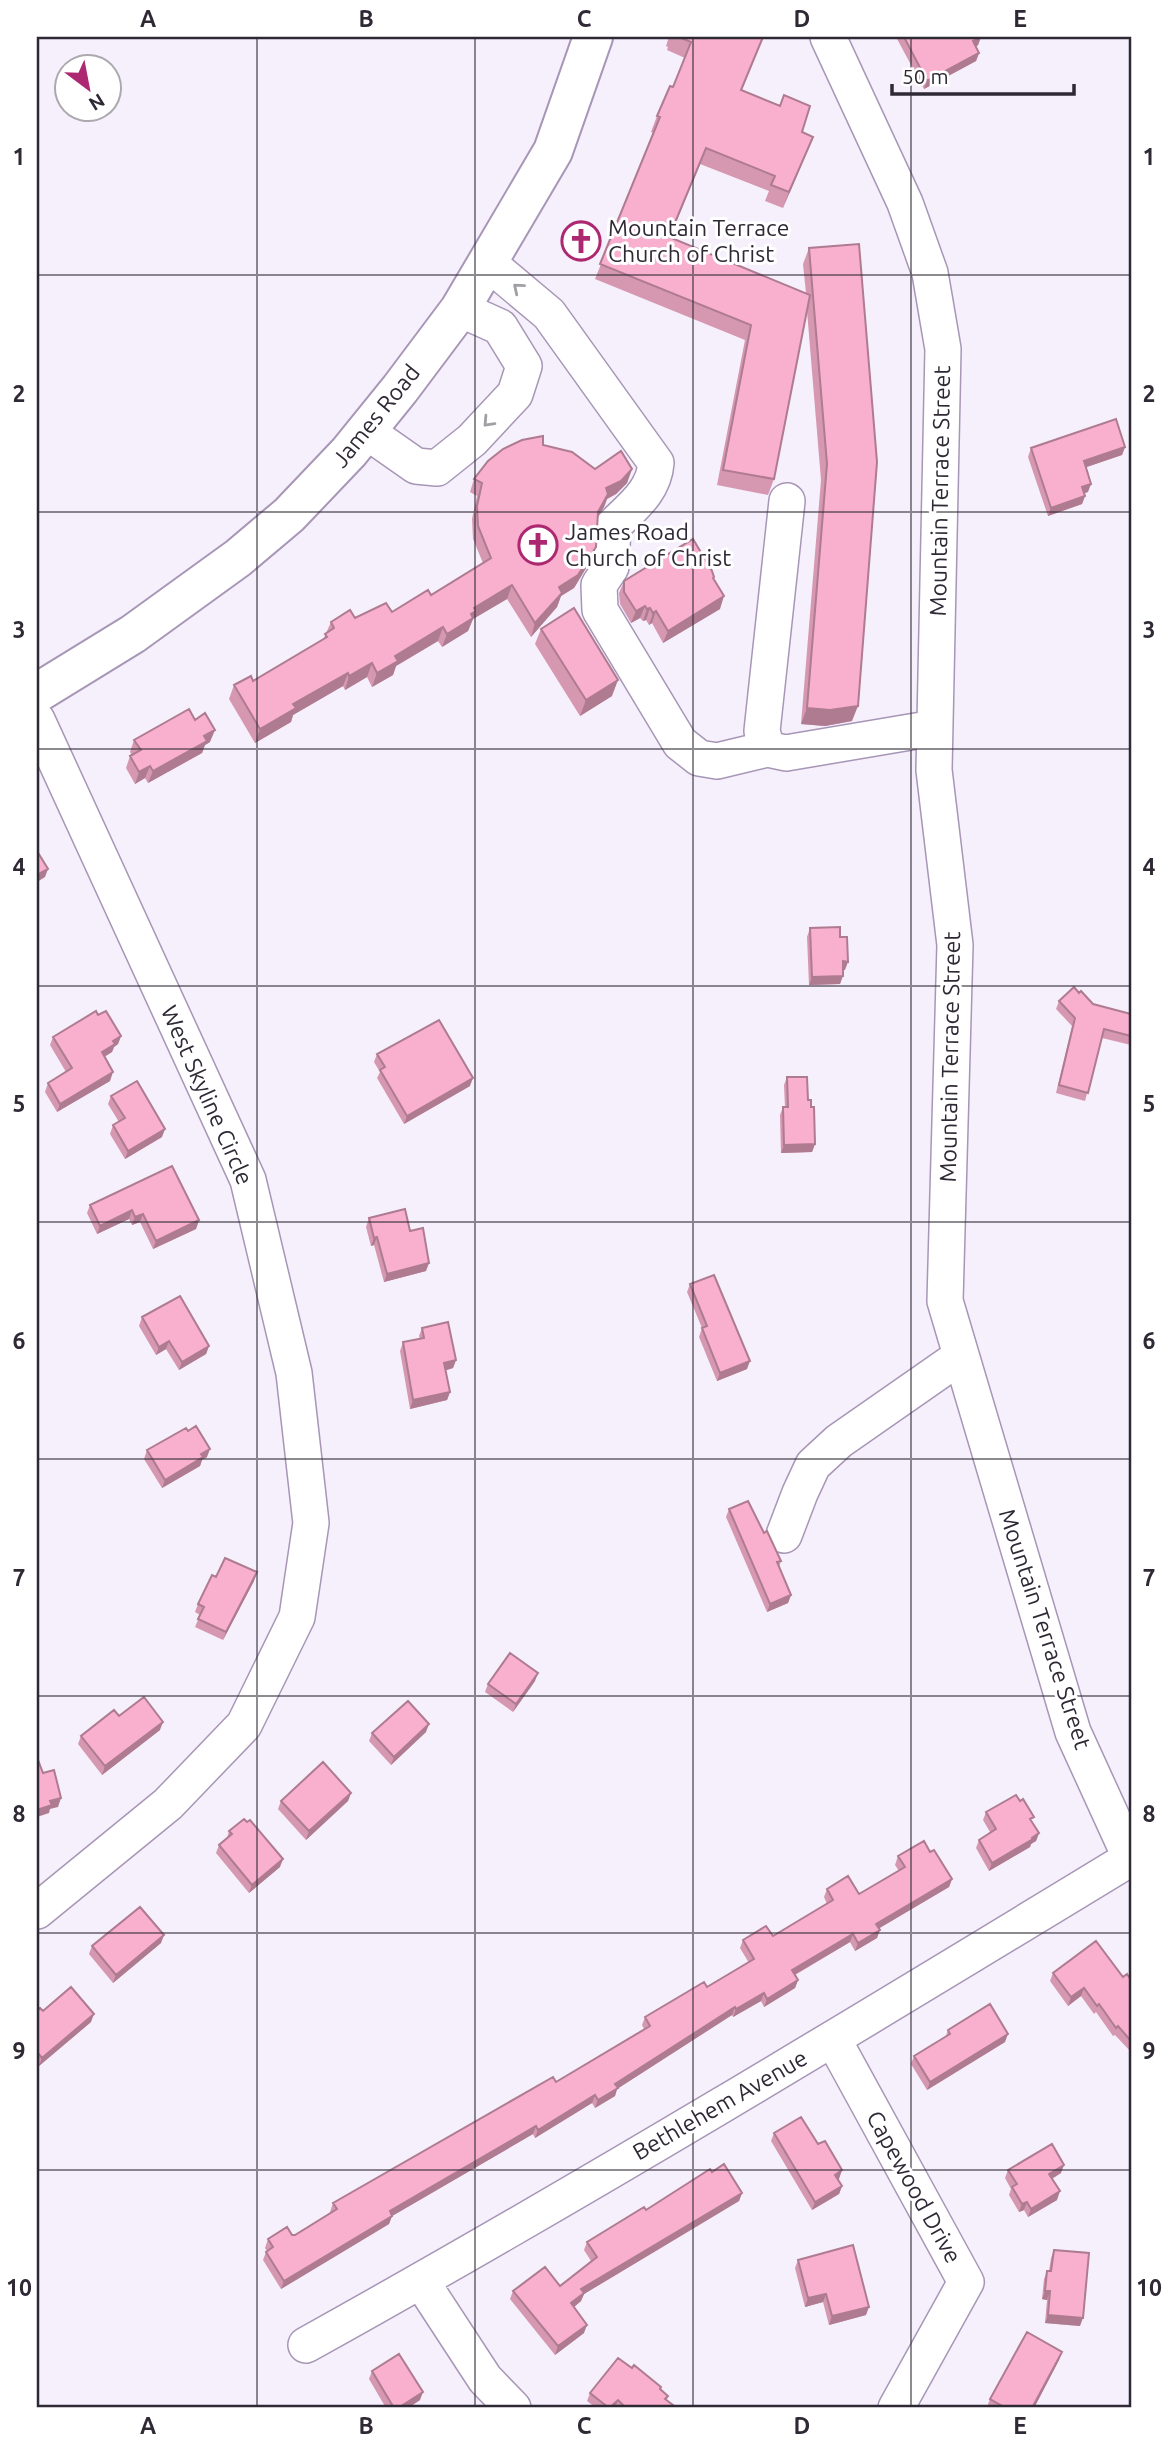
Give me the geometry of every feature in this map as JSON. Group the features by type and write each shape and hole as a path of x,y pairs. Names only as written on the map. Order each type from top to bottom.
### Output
{"main road":[{"name":"James Road","path":"37,693 133,634 238,558 289,515 349,452 460,309 554,151 593,37"}],"street":[{"name":"Mountain Terrace Street","path":"828,37 905,203 930,273 943,349 934,770 955,945 945,1301 1073,1732 1131,1859"},
{"path":"487,262 550,314 656,463 655,478 646,492 613,526 611,567 599,585 600,610 680,743 699,758 717,761 767,749 786,753 934,728"},
{"path":"366,431 416,466 437,468 472,440 514,394 524,366 500,327 460,309"},
{"path":"767,749 762,731 787,501"},
{"name":"West Skyline Circle","path":"37,720 248,1180 294,1373 311,1522 297,1617 244,1725 168,1804 37,1911"},
{"path":"784,1535 813,1465 839,1441 961,1356"},
{"name":"Bethlehem Avenue","path":"306,2345 421,2281 833,2039 1131,1859"},
{"name":"Capewood Drive","path":"833,2039 966,2282 896,2408"},
{"path":"421,2281 485,2379 513,2408"}],"building":[{"path":"679,37 763,37 741,90 780,106 784,95 810,106 802,132 813,137 789,192 771,185 775,176 706,148 669,237 810,295 774,479 723,470 751,325 600,264 660,117 657,116 670,86 673,87 691,42"},
{"path":"904,37 981,37 973,41 979,53 927,81"},
{"path":"859,244 877,462 858,706 830,710 807,708 827,464 809,248"},
{"path":"1116,419 1125,447 1084,461 1091,484 1082,487 1085,496 1051,508 1031,448"},
{"path":"543,436 543,445 572,452 595,469 621,451 632,469 621,481 606,488 608,494 598,512 596,547 578,575 559,587 562,593 535,623 512,585 474,608 476,611 471,614 473,618 447,634 443,627 395,656 398,661 377,673 372,663 349,676 348,673 293,704 296,708 260,729 234,685 251,676 253,681 327,637 325,634 334,628 331,622 350,610 355,618 386,603 392,612 428,590 431,595 491,558 478,526 477,506 482,483 474,479 488,461 503,449 522,440"},
{"path":"693,539 724,596 668,631 656,611 653,613 645,606 636,611 624,592 624,581"},
{"path":"574,608 618,680 586,700 541,629"},
{"path":"189,709 195,720 205,713 215,730 204,736 207,741 153,771 150,766 139,772 130,756 141,750 134,740"},
{"path":"37,851 48,869 37,875"},
{"path":"840,927 840,937 847,937 848,962 843,961 843,976 812,977 810,928"},
{"path":"1074,987 1093,1004 1131,1014 1131,1036 1104,1029 1088,1093 1059,1085 1075,1018 1059,1001"},
{"path":"96,1011 98,1015 106,1011 121,1036 113,1041 115,1044 102,1052 113,1072 60,1104 48,1083 72,1068 53,1037"},
{"path":"439,1020 473,1078 407,1116 380,1070 385,1067 377,1054"},
{"path":"787,1077 807,1077 808,1100 811,1100 811,1107 814,1107 815,1144 784,1145 783,1107 788,1107"},
{"path":"137,1081 165,1129 128,1151 113,1125 125,1118 111,1096"},
{"path":"172,1166 199,1220 156,1241 143,1214 135,1217 132,1210 100,1226 90,1205"},
{"path":"405,1209 410,1231 423,1228 429,1263 387,1274 369,1218"},
{"path":"714,1275 750,1361 720,1373 702,1328 707,1326 690,1284"},
{"path":"180,1296 209,1346 182,1362 169,1341 159,1347 142,1317"},
{"path":"448,1322 456,1360 444,1363 450,1392 413,1400 403,1342 424,1338 422,1328"},
{"path":"196,1426 210,1449 201,1454 203,1457 165,1480 147,1450 186,1428 188,1431"},
{"path":"748,1501 764,1533 767,1531 781,1561 777,1562 791,1595 770,1604 729,1509"},
{"path":"225,1558 257,1572 226,1632 198,1619 204,1607 198,1604 212,1575 216,1577"},
{"path":"510,1653 538,1673 516,1704 488,1684"},
{"path":"144,1697 163,1722 105,1766 81,1736 114,1710 119,1716"},
{"path":"408,1701 429,1724 394,1757 372,1733"},
{"path":"37,1760 43,1773 54,1770 61,1798 50,1801 52,1805 37,1810"},
{"path":"323,1762 351,1793 309,1831 281,1801"},
{"path":"1016,1795 1020,1801 1023,1799 1034,1817 1030,1819 1039,1833 992,1863 979,1840 996,1829 986,1812"},
{"path":"244,1819 247,1822 250,1820 283,1859 252,1885 219,1845 232,1834 229,1831"},
{"path":"924,1841 930,1852 934,1850 952,1879 876,1924 880,1930 858,1943 853,1934 792,1970 798,1980 767,1999 764,1993 736,2009 735,2007 615,2084 618,2088 598,2100 595,2095 538,2130 536,2126 390,2211 392,2216 284,2281 266,2252 273,2247 268,2239 287,2227 292,2235 295,2235 337,2209 333,2203 553,2077 556,2082 650,2026 645,2017 704,1982 707,1987 754,1959 743,1940 766,1926 773,1936 833,1900 827,1889 848,1876 859,1894 905,1867 898,1856"},
{"path":"140,1907 164,1935 116,1975 92,1946"},
{"path":"1096,1941 1123,1977 1127,1974 1131,1980 1131,2041 1118,2026 1116,2028 1084,1988 1071,1997 1053,1973"},
{"path":"71,1987 94,2014 42,2058 37,2052 37,2011 40,2008 43,2011"},
{"path":"990,2004 1008,2034 930,2082 914,2056 950,2034 948,2030"},
{"path":"801,2117 818,2144 825,2141 842,2170 835,2175 842,2186 815,2202 774,2133"},
{"path":"1052,2144 1064,2165 1049,2174 1060,2191 1031,2209 1027,2202 1022,2204 1012,2187 1017,2184 1008,2170"},
{"path":"724,2164 742,2193 581,2289 584,2293 571,2303 587,2325 558,2346 513,2291 545,2267 560,2286 597,2257 587,2242 644,2207 646,2210 710,2169 712,2172"},
{"path":"853,2245 869,2307 832,2316 826,2294 808,2298 798,2260"},
{"path":"1054,2250 1089,2253 1083,2318 1048,2315 1050,2291 1045,2291 1047,2271 1051,2271"},
{"path":"1027,2332 1062,2352 1032,2408 1006,2408 990,2399"},
{"path":"399,2354 423,2392 394,2408 372,2371"},
{"path":"618,2358 632,2368 634,2365 661,2387 668,2396 665,2399 677,2408 621,2408 623,2405 618,2400 609,2408 590,2393"}],"place":[{"name":"Mountain Terrace Church of Christ","path":"581,241"},
{"name":"James Road Church of Christ","path":"538,545"}]}
